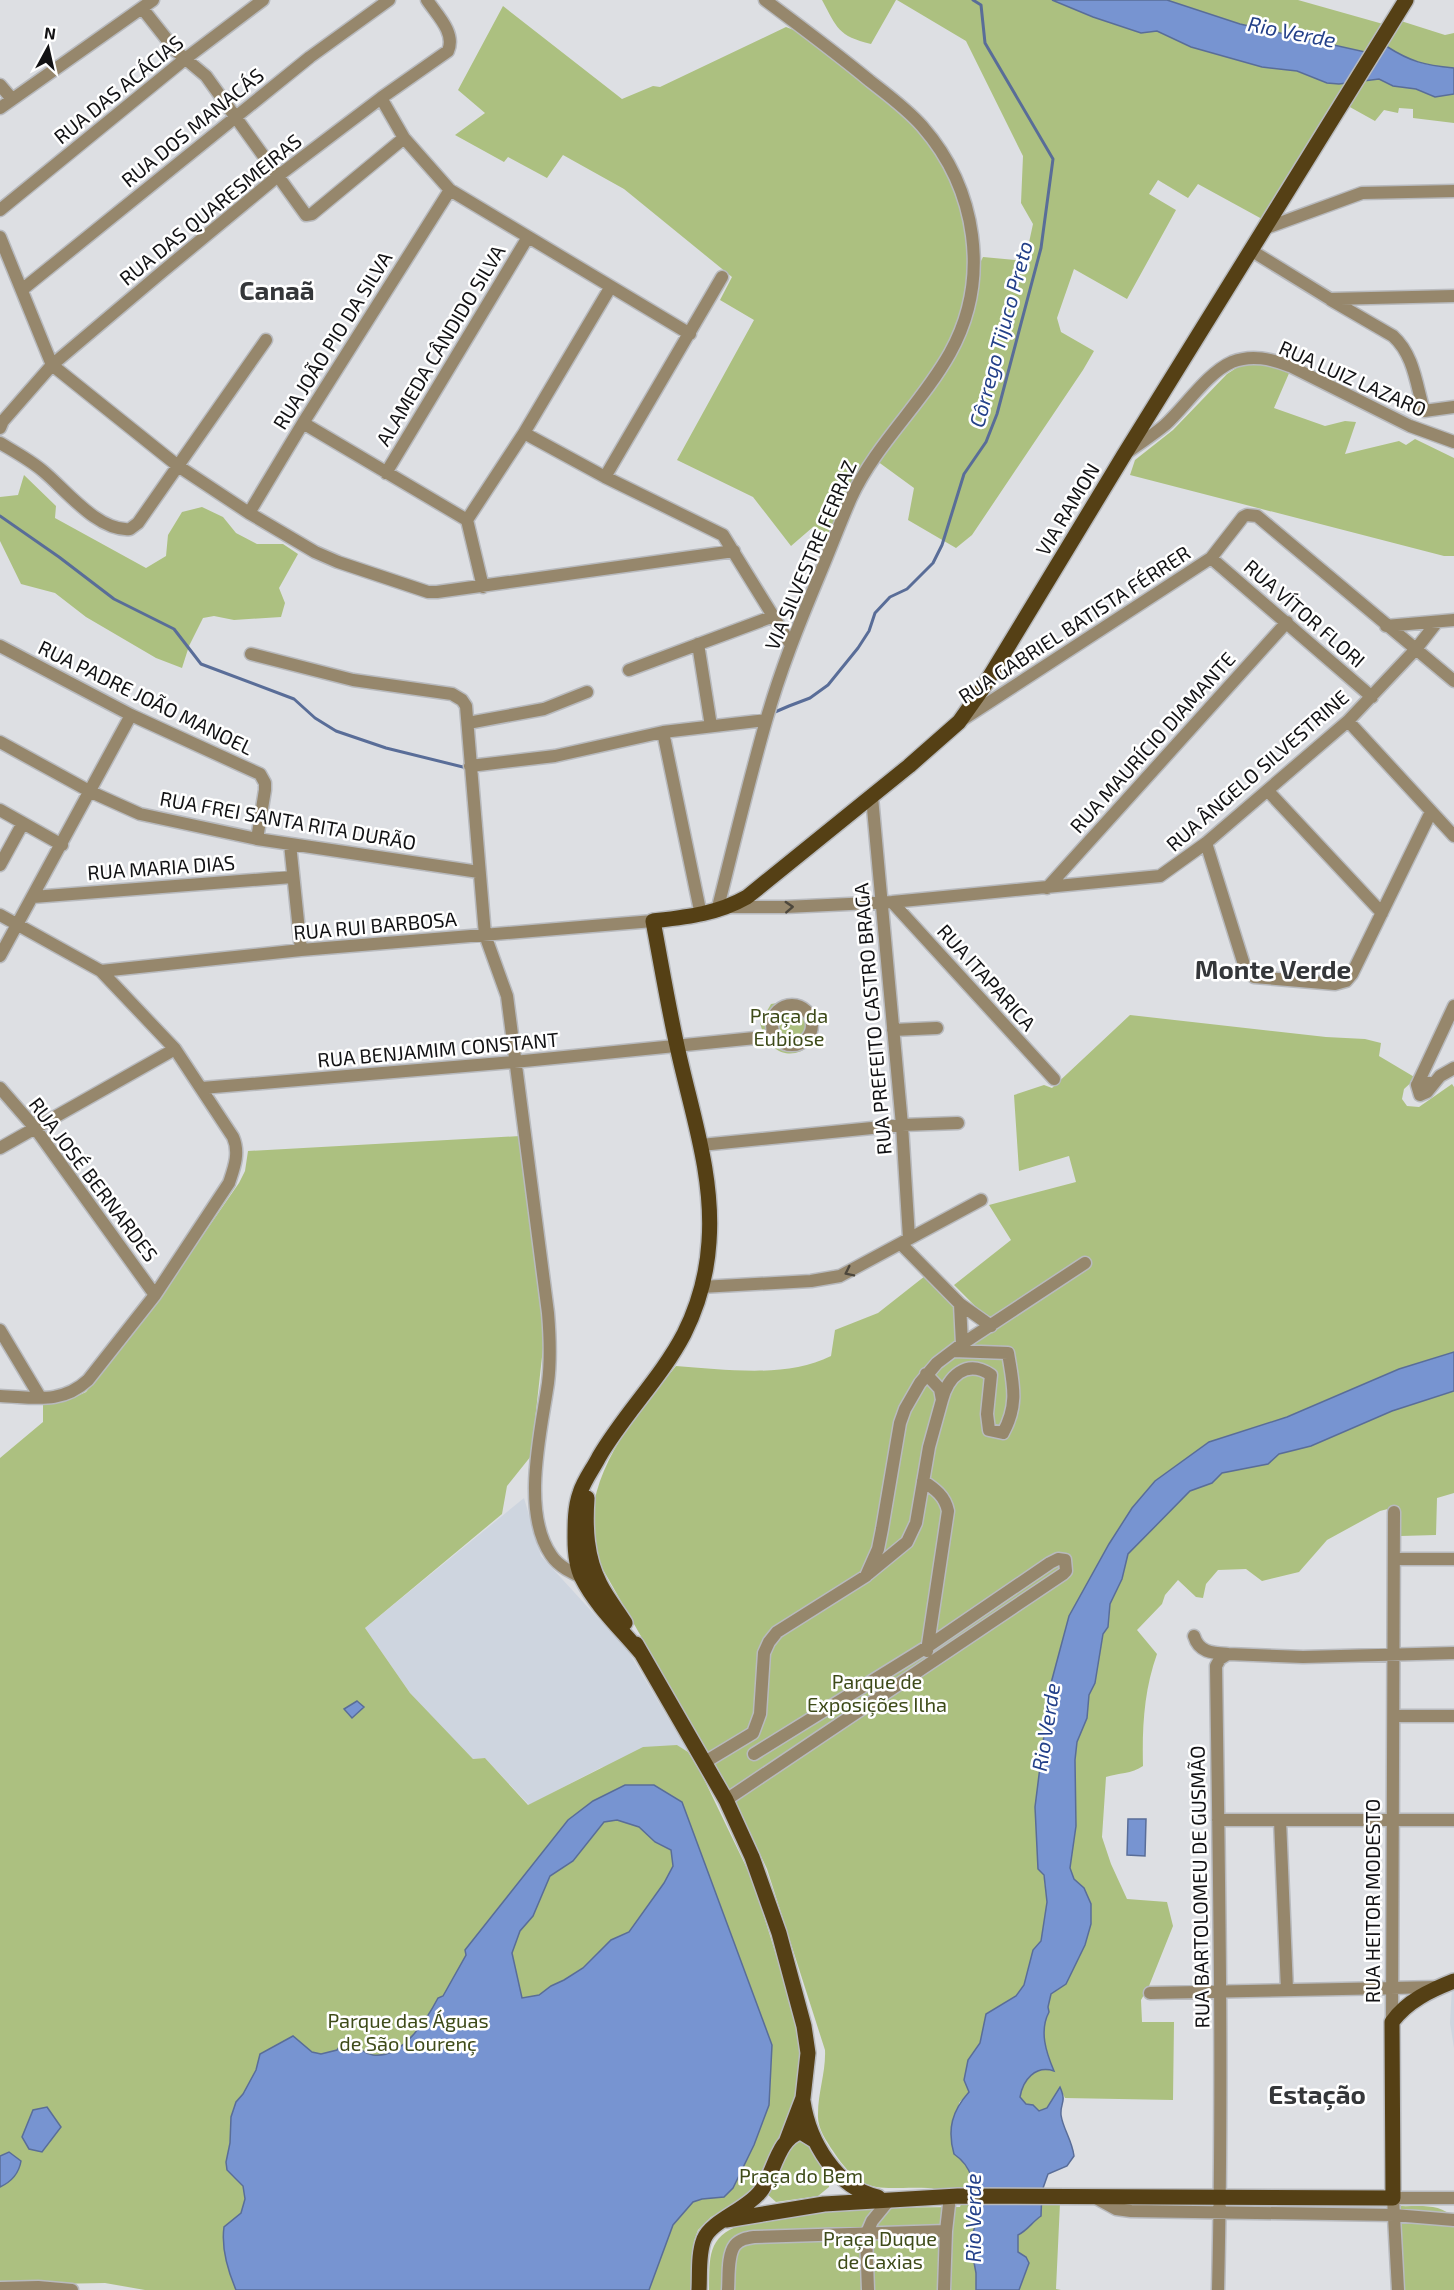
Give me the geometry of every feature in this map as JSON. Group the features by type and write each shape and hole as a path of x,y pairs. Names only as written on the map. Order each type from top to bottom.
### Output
{"main road":[{"name":"VIA RAMON","path":"653,921 701,915 724,909 768,882 959,722 981,691 1124,455 1339,112 1406,0"},
{"path":"641,1653 592,1595 581,1577 576,1551 576,1511 583,1484 608,1440 679,1341 692,1314 706,1265 709,1219 701,1144 677,1047 653,921"},
{"path":"599,1457 588,1496 586,1530 589,1553 600,1584 620,1614 705,1762 726,1800 752,1857 770,1906 804,2026 808,2053 802,2098 787,2140 762,2191 745,2207 715,2225 704,2238 701,2248 699,2290"},
{"path":"1392,2022 1398,2013 1416,1999 1447,1984"},
{"name":"RUA HEITOR MODESTO","path":"1392,2022 1393,2198"},
{"path":"802,2098 806,2122 814,2140 844,2180 860,2191 890,2199"},
{"path":"787,2140 801,2132 814,2140"},
{"path":"824,2204 835,2192 838,2173"},
{"path":"762,2191 770,2204 778,2210"},
{"path":"726,2220 824,2204 954,2196 1093,2196 1220,2205 1393,2198"}],"street":[{"path":"0,108 153,0"},
{"name":"RUA DAS ACÁCIAS","path":"0,210 185,59 263,0"},
{"name":"RUA DOS MANACÁS","path":"23,288 310,57 389,0"},
{"name":"RUA DAS QUARESMEIRAS","path":"1,422 52,365 278,176 381,98 448,51 450,34 428,0"},
{"name":"VIA SILVESTRE FERRAZ","path":"724,909 766,720 791,645 851,498 869,462 933,381 959,335 967,314 972,287 974,239 969,210 960,187 936,143 921,124 900,105 765,0"},
{"path":"142,8 167,42 206,76 237,116 304,213 312,214 404,138"},
{"path":"0,85 12,99"},
{"path":"381,98 404,138 450,189 610,288 690,334"},
{"name":"RUA JOÃO PIO DA SILVA","path":"249,513 450,189"},
{"path":"1266,228 1362,193 1454,191"},
{"path":"0,237 23,288 52,365 178,466 249,513 315,552 338,562 428,592 483,587 734,551"},
{"name":"ALAMEDA CÂNDIDO SILVA","path":"386,472 528,237"},
{"path":"1252,251 1384,330 1401,344 1408,355 1424,411"},
{"path":"605,477 722,278"},
{"path":"467,520 524,433 610,288"},
{"path":"1330,299 1454,296"},
{"path":"0,443 45,472 87,511 111,525 124,529 135,526 266,340"},
{"name":"RUA LUIZ LAZARO","path":"1124,455 1165,425 1216,373 1232,362 1251,358 1270,359 1290,366 1410,426 1454,442"},
{"path":"1410,426 1424,411 1454,407"},
{"path":"303,423 467,520 483,587"},
{"path":"524,433 605,477 723,534 791,645"},
{"name":"RUA GABRIEL BATISTA FÉRRER","path":"959,722 1211,558 1243,517 1252,515 1257,516 1454,681"},
{"name":"RUA VÍTOR FLORI","path":"1211,558 1372,697"},
{"path":"629,670 774,616"},
{"path":"1386,626 1454,620"},
{"name":"RUA MAURÍCIO DIAMANTE","path":"1047,888 1287,622"},
{"name":"RUA ÂNGELO SILVESTRINE","path":"1047,888 1153,878 1167,873 1268,791 1348,721 1416,649 1437,622"},
{"path":"698,644 711,726"},
{"name":"RUA PADRE JOÃO MANOEL","path":"0,646 131,715 260,774 265,783 265,790 257,839"},
{"path":"251,654 353,680 453,694 466,706 485,935 507,996 542,1259 550,1337 548,1382 536,1462 540,1531 552,1557 570,1571 600,1584"},
{"path":"468,723 544,709 587,692"},
{"path":"0,956 131,715"},
{"path":"470,766 555,756 663,732 766,720"},
{"path":"1348,721 1454,836"},
{"path":"663,732 701,915"},
{"name":"RUA FREI SANTA RITA DURÃO","path":"0,742 91,792 140,814 257,839 479,872"},
{"path":"1268,791 1382,913"},
{"name":"RUA PREFEITO CASTRO BRAGA","path":"872,797 886,902 893,1030 902,1125 905,1241"},
{"path":"0,810 62,845"},
{"path":"1206,843 1244,967 1254,977 1335,984 1346,981 1352,974 1431,812"},
{"path":"0,865 23,823"},
{"path":"290,844 301,950"},
{"name":"RUA MARIA DIAS","path":"33,897 292,877"},
{"path":"724,909 886,902 1047,888"},
{"name":"RUA ITAPARICA","path":"886,902 1054,1079"},
{"path":"0,915 101,971 175,1048 202,1088"},
{"name":"RUA RUI BARBOSA","path":"101,971 301,950 653,921"},
{"path":"1454,1006 1417,1085 1420,1095 1427,1092 1440,1076 1454,1068"},
{"path":"893,1030 937,1028"},
{"name":"RUA BENJAMIM CONSTANT","path":"202,1088 514,1062 775,1036"},
{"path":"0,1148 175,1048"},
{"name":"RUA JOSÉ BERNARDES","path":"0,1088 35,1128 155,1295"},
{"name":"RUA JOSÉ BERNARDES","path":"40,1398 63,1396 76,1391 88,1380 155,1295 229,1183 236,1162 235,1142 202,1088"},
{"path":"701,1144 902,1125 958,1123"},
{"path":"701,1287 829,1279 855,1269 981,1200"},
{"path":"905,1241 960,1304 991,1326"},
{"path":"866,1576 878,1549 900,1423 905,1409 926,1374 958,1348 1085,1263"},
{"path":"958,1348 960,1304"},
{"path":"0,1330 40,1398"},
{"path":"705,1762 753,1733 760,1714 764,1653 777,1632 866,1576 907,1542 916,1523 923,1481 946,1384 966,1369 979,1369 991,1375 987,1414 989,1430 1003,1433 1012,1418 1015,1392 1008,1353 958,1348"},
{"path":"926,1374 940,1389 942,1400"},
{"path":"0,1396 40,1398"},
{"path":"923,1481 944,1499 948,1511 927,1647 927,1663"},
{"name":"RUA HEITOR MODESTO","path":"1392,2022 1394,1512"},
{"path":"726,1800 927,1663 1063,1574 1066,1571 1065,1560 1058,1558 927,1647 754,1754"},
{"path":"1395,1560 1454,1559"},
{"path":"1194,1636 1197,1643 1208,1653 1303,1657 1454,1653"},
{"name":"RUA BARTOLOMEU DE GUSMÃO","path":"1218,2290 1221,1991 1216,1666 1220,1659 1228,1654"},
{"path":"1394,1716 1454,1716"},
{"path":"1218,1820 1454,1820"},
{"path":"1280,1820 1287,1990"},
{"path":"1150,1993 1393,1988 1447,1984"},
{"path":"944,2290 946,2231 954,2196"},
{"path":"1393,2198 1454,2198"},
{"name":"RUA HEITOR MODESTO","path":"1393,2198 1398,2290"},
{"path":"868,2290 866,2235 872,2221 890,2199"},
{"path":"1220,2205 1454,2220"},
{"path":"728,2290 732,2254 735,2245 742,2240 754,2237 946,2231"},
{"path":"0,2288 38,2287 72,2290"}],"shaded area":[{"path":"524,1498 541,1556 628,1651 688,1752 677,1745 600,1768 529,1805 485,1758 473,1759 433,1719 410,1693 365,1628"},
{"path":"1452,1987 1454,1988 1454,2048 1450,2023"}],"green space":[{"path":"822,0 896,0 871,44 845,34 835,24"},
{"path":"897,0 1052,0 1141,33 1157,31 1191,47 1262,67 1297,71 1327,83 1345,83 1262,219 1198,184 1188,198 1158,180 1149,194 1176,210 1127,299 1074,269 1057,318 1061,332 1094,351 972,535 956,548 908,520 914,488 877,461 948,367 977,269 983,257 1025,261 1033,224 1021,203 1023,156 966,41"},
{"path":"1167,0 1298,0 1383,24 1365,52 1240,24"},
{"path":"503,6 622,99 653,86 660,87 786,27 799,32 889,100 921,133 951,178 968,230 969,285 955,336 831,535 813,527 791,546 753,497 677,460 754,320 720,300 732,277 624,189 563,155 547,178 508,157 504,162 455,135 485,113 458,90"},
{"path":"1401,21 1445,35 1454,33 1454,68 1418,62 1386,46"},
{"path":"1379,79 1393,86 1416,89 1435,97 1454,94 1454,123 1413,118 1413,109 1399,108 1398,113 1384,110 1375,121 1348,106 1364,80"},
{"path":"1258,362 1290,371 1274,408 1325,426 1345,421 1356,422 1345,454 1399,441 1406,445 1415,439 1454,458 1454,556 1444,556 1130,475 1135,460 1173,430 1227,374 1241,365"},
{"path":"24,475 56,506 55,518 146,568 166,556 168,535 182,512 202,507 223,517 236,533 257,544 283,544 298,554 279,588 285,603 281,617 234,620 214,616 203,618 189,646 182,668 156,658 86,617 55,593 21,584 0,541 0,497 18,495"},
{"name":"Praça da Eubiose","path":"796,1000 812,1013 817,1026 815,1039 806,1048 794,1053 781,1052 769,1042 760,1023 771,1004"},
{"name":"Parque de Exposições Ilha","path":"1130,1015 1326,1037 1365,1039 1381,1043 1379,1056 1416,1078 1404,1089 1402,1099 1407,1106 1419,1107 1452,1084 1454,1087 1454,1352 1399,1369 1287,1417 1209,1442 1155,1481 1132,1508 1069,1616 1035,1807 1047,1902 1041,1941 1033,1950 1024,1985 1016,1996 986,2014 980,2043 968,2060 964,2080 969,2092 959,2103 954,2154 969,2170 973,2179 974,2191 945,2192 930,2188 874,2186 864,2183 844,2166 820,2129 818,2106 825,2050 767,1869 737,1805 597,1559 592,1531 594,1505 601,1479 626,1431 676,1366 755,1371 795,1368 813,1363 831,1356 835,1330 878,1313 925,1276 957,1305 956,1340 988,1319 954,1285 1011,1240 989,1205 1076,1182 1069,1156 1019,1171 1014,1095 1044,1085 1052,1088"},
{"name":"Parque das Águas de São Lourenç","path":"520,1136 542,1313 543,1348 531,1456 507,1486 502,1514 365,1628 410,1693 473,1759 485,1758 528,1805 643,1747 677,1745 688,1752 701,1773 753,1881 801,2035 804,2068 791,2117 754,2192 739,2204 711,2217 698,2230 694,2241 691,2290 145,2290 105,2283 0,2285 0,1458 43,1422 43,1402 69,1400 86,1392 158,1300 239,1183 245,1171 248,1151"},
{"path":"1454,1391 1454,1493 1437,1498 1436,1535 1401,1536 1399,1506 1380,1511 1327,1540 1299,1572 1262,1581 1246,1569 1218,1570 1206,1584 1203,1598 1196,1597 1178,1580 1165,1595 1162,1604 1137,1630 1157,1654 1149,1681 1145,1709 1143,1766 1130,1772 1106,1777 1102,1837 1127,1899 1167,1902 1173,1926 1141,2000 1142,2022 1174,2022 1173,2100 1065,2098 1060,2088 1047,2108 1039,2111 1026,2104 1020,2097 1027,2080 1035,2072 1053,2071 1046,2049 1044,2026 1049,2012 1051,1993 1066,1984 1084,1888 1074,1879 1070,1868 1076,1826 1077,1742 1087,1718 1089,1695 1095,1683 1103,1634 1108,1627 1110,1604 1122,1579 1128,1554 1190,1491 1212,1483 1222,1473 1268,1464 1279,1454 1311,1446 1392,1411"},
{"name":"Praça do Bem","path":"806,2138 830,2174 829,2187 818,2196 776,2202 766,2193 789,2144"},
{"path":"1060,2203 1056,2289 1061,2290 1019,2290 1029,2264 1018,2253 1018,2235 1041,2216 1041,2204"},
{"name":"Praça Duque de Caxias","path":"961,2204 972,2204 979,2215 970,2241 976,2273 976,2290 709,2290 712,2250 721,2236 741,2225 827,2211 866,2208 960,2207"},
{"path":"1399,2206 1436,2208 1443,2210 1454,2219 1454,2290 1403,2290"}],"water":[{"path":"1052,0 1167,0 1240,24 1365,52 1386,46 1418,62 1454,68 1454,94 1435,97 1416,89 1393,86 1379,79 1339,84 1327,83 1297,71 1262,67 1191,47 1157,31 1141,33"},
{"name":"Rio Verde","path":"1454,1352 1454,1391 1392,1411 1311,1446 1279,1454 1268,1464 1222,1473 1212,1483 1190,1491 1128,1554 1122,1579 1110,1604 1108,1627 1103,1634 1095,1683 1089,1695 1087,1718 1077,1742 1075,1760 1076,1826 1070,1868 1074,1879 1084,1888 1091,1904 1091,1924 1085,1945 1066,1984 1051,1994 1044,2034 1046,2049 1054,2071 1041,2070 1031,2075 1020,2097 1026,2104 1033,2105 1039,2111 1047,2108 1060,2087 1063,2099 1061,2115 1074,2156 1067,2166 1048,2174 1042,2191 1041,2216 1018,2235 1018,2252 1026,2257 1029,2263 1019,2290 976,2290 976,2273 970,2241 979,2215 972,2207 973,2191 969,2171 961,2159 954,2154 951,2128 958,2106 969,2092 964,2080 968,2060 980,2043 986,2014 1016,1996 1024,1985 1033,1950 1041,1941 1047,1902 1044,1875 1038,1869 1035,1807 1050,1687 1069,1616 1132,1508 1155,1481 1209,1442 1287,1417 1399,1369"},
{"path":"357,1701 364,1707 352,1718 344,1709"},
{"path":"625,1785 654,1785 682,1802 772,2045 769,2105 754,2145 733,2188 724,2197 693,2202 673,2225 649,2290 236,2290 226,2259 223,2243 224,2227 241,2213 245,2199 243,2186 227,2170 226,2162 230,2143 231,2117 236,2102 256,2070 260,2054 293,2036 312,2052 321,2054 337,2050 347,2036 369,2054 384,2055 394,2051 412,2036 438,1998 443,1996 466,1955 465,1950 568,1820 593,1801","holes":["617,1820 639,1827 655,1842 671,1850 673,1866 664,1883 629,1932 611,1940 583,1968 564,1980 539,1995 522,1998 512,1953 520,1931 533,1916 550,1876 573,1861 604,1822"]},
{"path":"1128,1819 1146,1819 1145,1856 1127,1855"},
{"path":"47,2107 61,2127 42,2152 29,2149 22,2137 33,2110"},
{"path":"9,2152 21,2161 20,2165 14,2177 0,2187 0,2156"}],"waterway":[{"name":"Côrrego Tijuco Preto","path":"772,716 775,712 810,698 828,685 858,648 869,631 875,613 890,597 907,589 933,563 942,545 964,474 986,442 997,414 1041,248 1053,159 985,43 981,5 973,0"},
{"path":"0,516 114,599 174,629 201,664 294,699 315,718 336,731 386,748 467,768"}],"district":[{"name":"Canaã","path":"277,289"},
{"name":"Monte Verde","path":"1273,968"},
{"name":"Estação","path":"1317,2093"}]}
